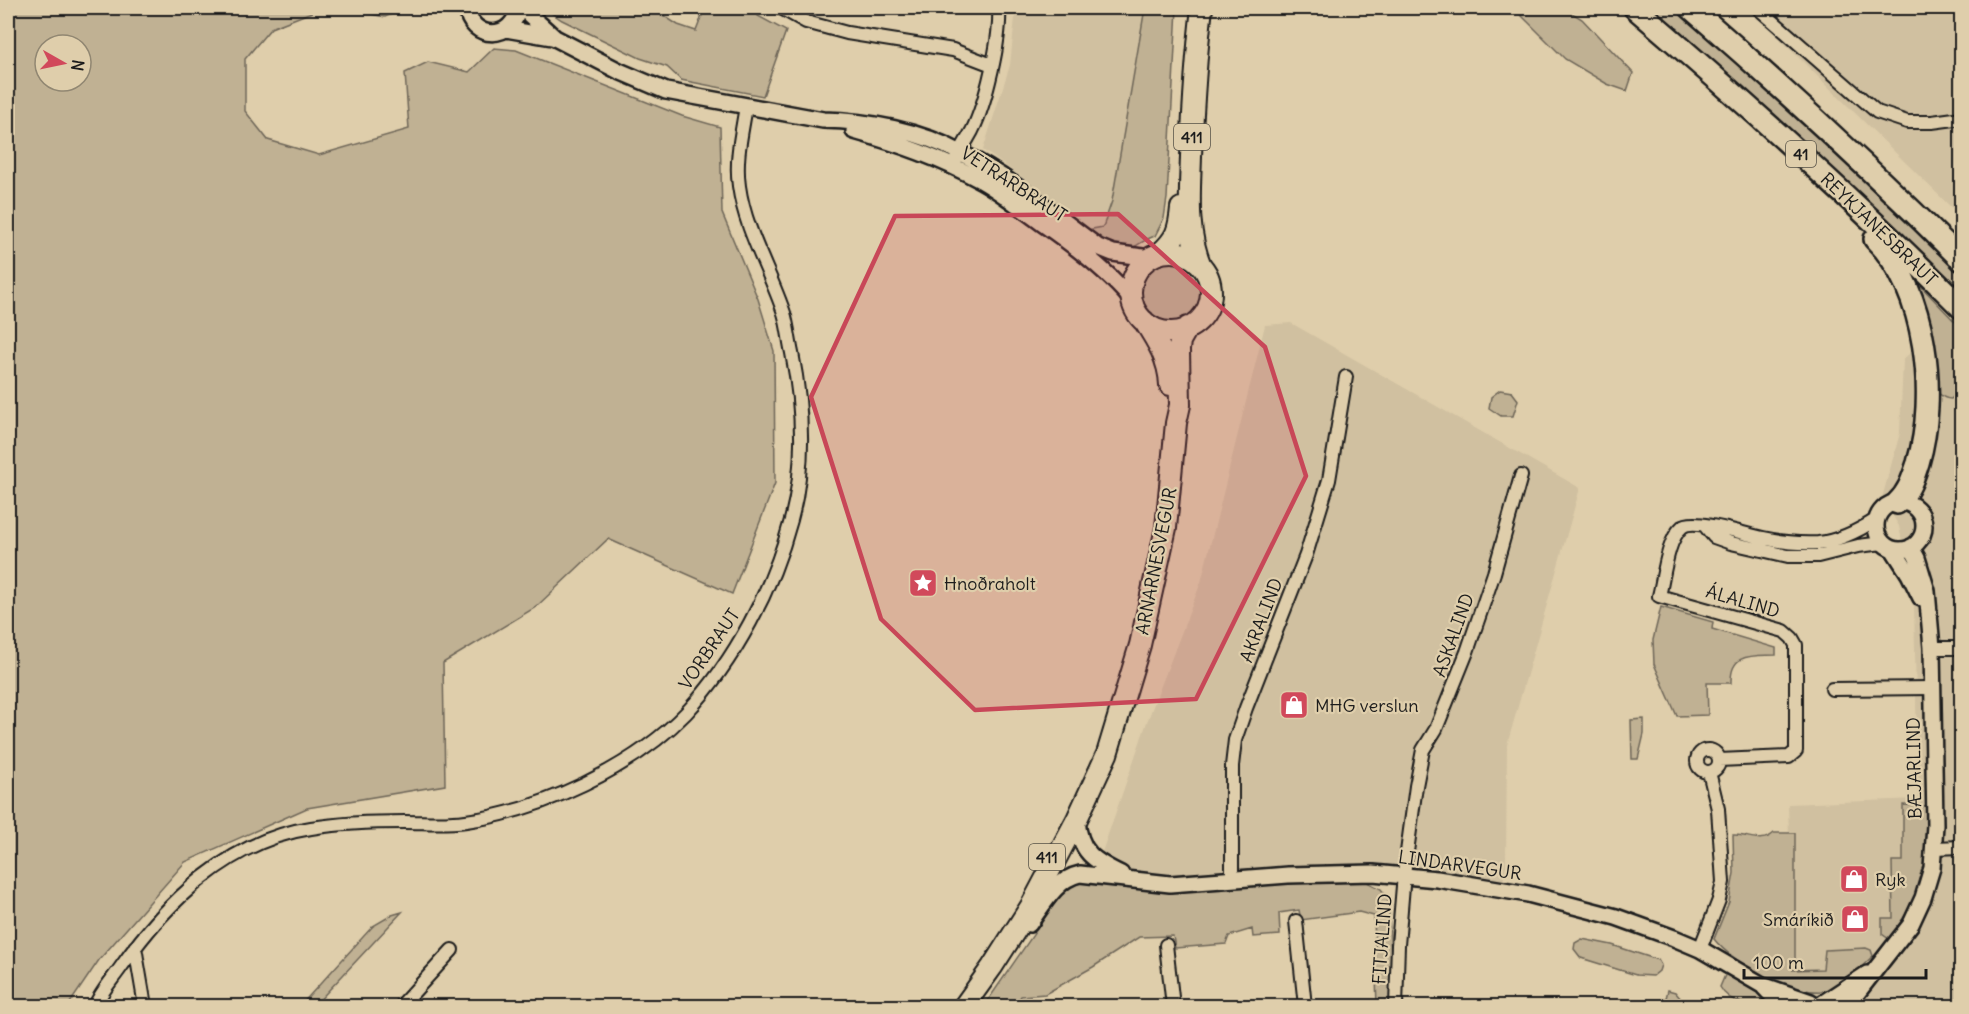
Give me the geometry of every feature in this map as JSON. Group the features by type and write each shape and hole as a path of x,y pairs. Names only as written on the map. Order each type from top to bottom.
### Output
{"highway":[{"path":"1615,8 1690,56"},
{"name":"REYKJANESBRAUT","path":"1635,8 1822,174 1962,308"},
{"name":"REYKJANESBRAUT","path":"1691,8 1887,185 1962,260"},
{"path":"1701,8 1736,48"},
{"path":"1822,174 1852,218 1884,248 1899,269 1917,313 1927,378 1926,424 1923,446 1906,495 1897,503"}],"main road":[{"name":"411","path":"1144,320 1138,314 1132,300 1133,279 1140,267 1173,241 1181,215 1191,8"},
{"name":"411","path":"1188,327 1201,318 1210,298 1209,278 1201,266 1192,238 1190,204 1193,95 1202,8"},
{"path":"1155,256 1182,253 1201,266"},
{"path":"1144,320 1165,331 1188,327"},
{"name":"ARNARNESVEGUR","path":"1144,320 1160,346 1166,362 1176,423"},
{"name":"ARNARNESVEGUR","path":"964,1006 1031,906 1077,819 1107,754 1140,645 1166,528 1176,423 1180,405 1179,350 1180,341 1188,327"},
{"name":"ARNARNESVEGUR","path":"953,1006 984,964 1023,903 1072,811 1124,696"}],"street":[{"name":"VETRARBRAUT","path":"467,8 473,23 481,30 494,33 506,29 555,38"},
{"name":"VETRARBRAUT","path":"506,29 520,8 555,38 619,71 666,91 823,120 848,120 897,130 1015,185 1098,247 1113,253 1155,256"},
{"path":"781,8 806,22 847,33 953,50 992,65"},
{"path":"956,159 973,129 992,65 998,36 999,8"},
{"path":"1758,8 1877,112 1906,122 1932,122 1962,118"},
{"name":"VORBRAUT","path":"95,1006 153,923 197,882 228,860 279,835 310,828 359,823 465,821 510,813 552,798 606,771 650,744 686,713 723,667 765,597 791,519 801,460 798,384 784,315 748,219 739,187 738,159 746,106"},
{"name":"VETRARBRAUT","path":"956,159 984,183 1075,247 1122,287 1132,300"},
{"name":"AKRALIND","path":"1232,879 1232,766 1235,740 1306,555 1331,471 1346,377"},
{"name":"ASKALIND","path":"1404,874 1416,786 1424,750 1436,729 1467,652 1494,573 1521,476"},
{"path":"1705,526 1714,537 1788,556 1818,556 1858,546 1888,546 1902,550 1911,547 1921,537 1923,528 1922,519 1914,508 1906,504 1897,503 1887,506 1877,519 1877,532 1888,546 1909,574 1922,599 1929,605"},
{"name":"ÁLALIND","path":"1719,760 1787,757 1795,753 1798,744 1797,650 1792,638 1784,631 1659,596 1672,542 1677,532 1686,524 1691,523 1736,530 1787,542 1821,543 1863,529 1877,519"},
{"name":"BÆJARLIND","path":"1848,1006 1874,969 1903,936 1917,912 1929,882 1934,848 1933,688 1929,605 1917,558 1911,547"},
{"path":"1932,648 1962,648"},
{"path":"1832,689 1933,688"},
{"path":"1704,750 1711,750 1719,760 1715,769 1709,772 1700,768 1697,762 1704,750"},
{"path":"1700,949 1719,900 1723,882 1718,809 1709,772"},
{"name":"LINDARVEGUR","path":"1077,819 1079,836 1084,848 1094,860 1134,881"},
{"path":"1934,848 1962,847"},
{"name":"LINDARVEGUR","path":"992,967 1057,887 1072,876 1087,874 1170,884 1342,873 1404,874 1528,894 1616,917 1700,949 1762,985 1813,1005"},
{"name":"FITJALIND","path":"1396,1006 1404,874"},
{"path":"1296,921 1305,1006"},
{"path":"1166,945 1173,1006"},
{"path":"135,947 145,1006"},
{"path":"401,1006 452,950"},
{"name":"BÆJARLIND","path":"1813,1005 1874,969"},
{"name":"LINDARVEGUR","path":"1762,985 1782,1006"}],"highlighted area":[{"path":"1118,214 1265,347 1306,476 1196,699 975,710 881,619 811,397 895,216"}],"shaded area":[{"path":"8,8 322,8 271,28 245,59 245,111 268,140 319,155 409,129 405,73 428,62 469,72 494,48 516,50 682,116 720,127 722,213 758,299 774,351 775,483 732,594 608,539 536,607 443,663 445,785 307,808 185,862 99,960 68,1006 8,1006"},
{"path":"342,8 406,8 385,17"},
{"path":"544,8 652,8 678,25 696,31 705,8 756,8 758,16 786,31 763,96 681,80 667,67 640,58 562,20"},
{"path":"1016,8 1145,8 1112,201 1103,227 1087,230 1020,176 983,150 1010,65"},
{"path":"1145,8 1177,8 1167,198 1164,218 1155,236 1134,247 1122,249 1109,244 1087,230 1103,227 1112,201"},
{"path":"1514,8 1564,8 1582,19 1633,73 1627,91 1607,84 1565,59"},
{"path":"1641,8 1675,8 1758,78 1961,271 1961,297"},
{"path":"1748,8 1961,8 1961,217"},
{"path":"1171,259 1189,265 1197,273 1203,291 1197,309 1189,317 1171,323 1153,317 1145,309 1139,291 1145,273 1153,265"},
{"path":"1913,278 1961,328 1961,390 1951,399 1942,396 1931,382"},
{"path":"1954,317 1962,325 1961,1006 1804,1006 1793,969 1788,804 1918,799 1914,602 1899,526 1882,498 1900,433 1903,359"},
{"path":"1291,323 1580,488 1507,745 1506,865 1501,897 1428,884 1353,878 1092,881 1147,722 1201,582 1265,325"},
{"path":"1500,390 1512,392 1518,400 1513,416 1501,416 1489,408 1491,397"},
{"path":"1661,607 1713,622 1712,629 1776,648 1776,655 1744,658 1734,666 1731,683 1707,683 1708,715 1677,716 1654,664 1653,640"},
{"path":"1644,719 1644,734 1638,759 1632,759 1631,720"},
{"path":"1903,805 1928,806 1927,843 1922,876 1917,891 1910,907 1889,939 1882,934 1882,918 1893,918 1892,861 1903,861"},
{"path":"1774,833 1795,833 1795,967 1793,970 1823,969 1825,950 1866,948 1871,950 1873,956 1835,988 1816,991 1784,984 1735,959 1714,939 1729,902 1734,873 1733,835 1759,839"},
{"path":"1084,881 1149,890 1180,891 1277,883 1367,882 1381,889 1388,898 1391,955 1390,1006 1377,1006 1374,916 1359,912 1301,920 1299,910 1279,913 1280,935 1253,937 1252,929 1229,936 1226,944 1175,948 1173,936 1139,937 1093,967 1045,994 1021,996 1015,1006 984,1006 1064,890"},
{"path":"402,912 314,1006 300,1006 373,926"},
{"path":"1582,939 1612,945 1658,960 1661,965 1659,971 1653,976 1636,975 1581,958 1574,949 1575,943"},
{"path":"1728,968 1754,985 1775,1006 1744,1004 1730,998 1720,987"},
{"path":"1668,990 1675,992 1687,1006 1664,1006"}],"place":[{"name":"Hnoðraholt","path":"923,583"},
{"name":"MHG verslun","path":"1294,705"},
{"name":"Ryk","path":"1854,879"},
{"name":"Smáríkið","path":"1855,919"}]}
